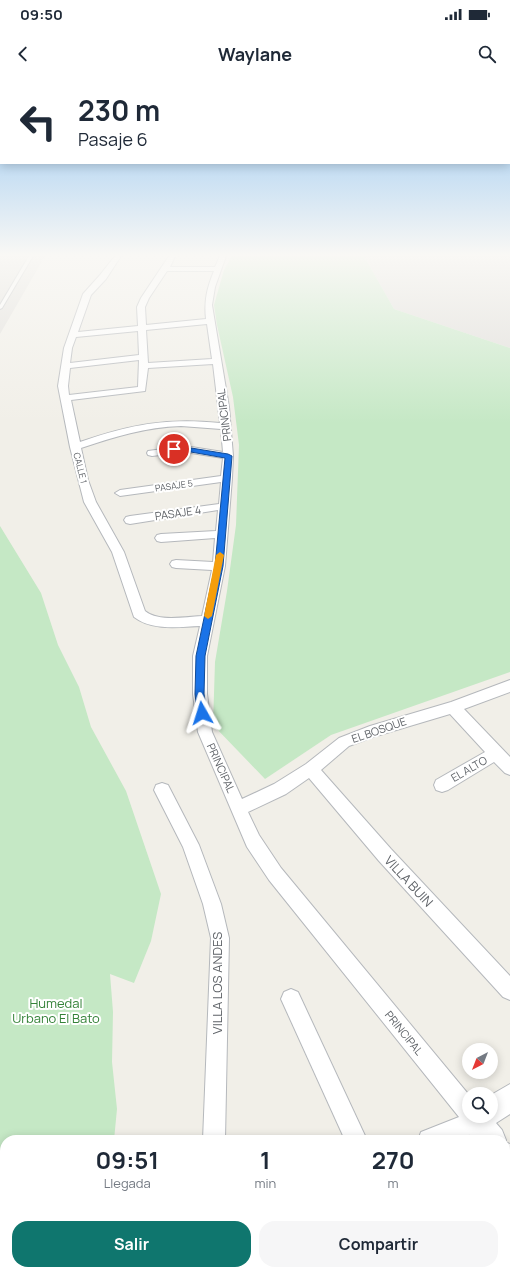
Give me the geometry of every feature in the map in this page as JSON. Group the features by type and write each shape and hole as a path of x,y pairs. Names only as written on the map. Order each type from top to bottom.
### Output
{"street":[{"name":"CALLE 1","path":"80,312 68,348 63,386 75,447 90,502 118,552 139,614 145,620 151,622 207,621"},
{"path":"66,398 142,389 144,362 141,312"},
{"name":"PRINCIPAL","path":"209,312 226,426 228,456 219,566 200,656 199,676 205,732 254,841 274,874 462,1098"},
{"path":"72,335 210,321"},
{"path":"66,366 144,362 216,361"},
{"path":"75,447 124,431 156,425 188,424 226,426"},
{"path":"152,453 185,449 228,456"},
{"name":"PASAJE 5","path":"120,493 227,478"},
{"name":"PASAJE 4","path":"130,520 225,506"},
{"path":"161,538 222,534"},
{"path":"176,564 219,566"},
{"name":"EL BOSQUE","path":"239,808 280,789 312,769 344,742 370,732 453,707 510,686"},
{"path":"453,707 510,768"},
{"name":"EL ALTO","path":"442,785 496,753"},
{"name":"VILLA BUIN","path":"312,769 385,855 510,990"},
{"name":"VILLA LOS ANDES","path":"162,790 191,845 212,904 220,938 214,1135"},
{"path":"291,998 354,1135"},
{"path":"498,1106 510,1098"},
{"path":"441,1135 470,1123"}],"shaded area":[{"path":"0,312 13,312 0,334"},
{"path":"402,312 510,312 510,348"}],"green space":[{"path":"215,312 402,312 510,348 510,672 331,735 265,779 213,725 215,662 236,525 239,445 233,397"},
{"name":"Humedal Urbano El Bato","path":"0,526 41,593 58,645 79,687 91,727 126,791 161,894 151,941 134,983 110,974 113,1012 112,1062 117,1109 114,1135 0,1135"}],"slow traffic":[{"path":"208,616 220,555"}],"route":[{"path":"174,449 185,449 228,456 219,566 200,656 199,676 202,713"}]}
